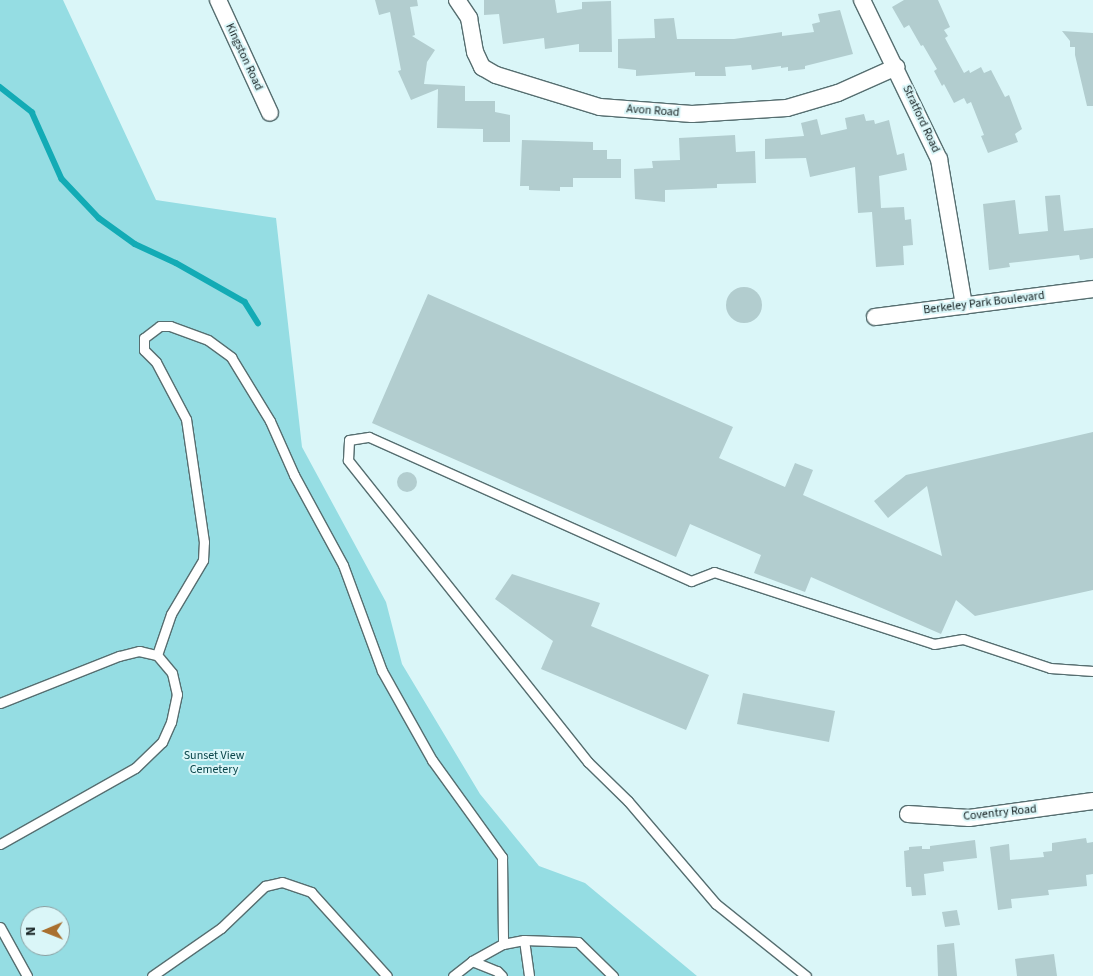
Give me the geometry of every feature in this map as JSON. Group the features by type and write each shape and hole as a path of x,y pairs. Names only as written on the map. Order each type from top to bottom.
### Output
{"street":[{"name":"Kingston Road","path":"218,0 270,113"},
{"name":"Avon Road","path":"457,0 469,18 475,52 482,67 496,75 600,107 692,114 787,108 838,93 896,67"},
{"name":"Stratford Road","path":"862,0 940,159 964,306"},
{"name":"Berkeley Park Boulevard","path":"875,317 1093,289"},
{"name":"Coventry Road","path":"908,814 969,818 1093,801"}],"lane":[{"path":"158,655 171,614 203,560 204,542 186,419 156,362 144,350 144,338 160,326 170,326 208,340 231,357 270,421 294,475 343,565 382,671 432,760 502,856 503,944"},
{"path":"806,976 716,904 628,801 588,762 348,460 349,440 368,437 691,581 714,572 934,644 963,639 1050,668 1093,671"},
{"path":"0,703 119,656 139,651 158,655 172,673 177,694 171,722 162,742 135,768 0,844"},
{"path":"152,976 221,928 265,886 282,882 312,892 387,976"},
{"path":"0,927 27,976"},
{"path":"524,940 529,976"},
{"path":"453,976 472,961 503,944 524,940 578,942 613,976"},
{"path":"472,961 497,971 502,976"}],"green space":[{"name":"Sunset View Cemetery","path":"0,0 63,0 156,200 276,218 302,447 386,602 402,664 480,794 539,866 585,883 697,976 0,976"}],"building":[{"path":"375,0 417,0 418,6 410,7 415,35 412,36 435,50 427,62 424,84 465,86 465,101 495,101 495,112 510,115 510,142 483,142 483,129 437,128 438,89 411,100 398,71 401,70 390,12 379,15"},
{"path":"484,0 555,0 557,13 582,9 582,2 611,1 612,52 579,52 579,44 545,49 544,38 503,44 499,14 484,15"},
{"path":"904,0 938,0 950,27 944,30 948,36 945,38 964,73 969,70 970,73 981,67 984,73 991,70 1005,97 1009,95 1022,129 1015,134 1018,142 988,153 981,136 984,135 971,102 967,104 964,98 954,103 944,84 942,86 934,71 937,69 923,45 921,46 909,25 904,28 892,7"},
{"path":"840,10 853,54 805,66 805,69 788,71 788,67 781,68 781,66 752,70 751,65 725,67 726,76 695,76 695,72 636,76 636,70 618,68 618,39 655,38 654,19 674,18 677,39 734,39 782,32 782,36 814,32 812,24 820,22 818,14"},
{"path":"1062,31 1093,33 1093,106 1087,106 1075,55 1075,47 1070,47 1070,41"},
{"path":"864,114 866,121 874,120 875,124 889,120 897,155 904,153 907,170 879,176 881,208 904,207 905,220 911,219 913,245 903,246 904,265 876,267 872,212 858,213 855,167 810,177 806,158 765,159 765,139 804,136 801,123 817,119 821,135 847,129 845,118"},
{"path":"735,135 736,152 755,151 756,183 717,184 717,188 665,190 665,202 635,199 634,169 653,168 652,161 680,160 679,138"},
{"path":"522,140 593,142 593,150 607,150 607,159 621,159 621,178 573,178 573,187 560,187 560,191 529,190 529,186 520,186"},
{"path":"1060,195 1064,231 1093,228 1093,258 1080,260 1079,255 1009,263 1010,267 989,270 983,204 1015,200 1019,234 1048,231 1045,196"},
{"path":"744,287 751,288 757,292 761,298 761,312 757,318 751,322 744,323 737,322 731,318 727,312 726,305 727,298 731,292 737,288"},
{"path":"428,294 733,427 719,458 785,487 795,463 813,470 803,495 942,556 927,486 888,518 874,501 906,475 1093,432 1093,590 975,616 956,600 941,634 811,577 805,592 754,573 761,555 690,524 676,557 372,423"},
{"path":"407,472 414,475 417,482 414,489 407,492 400,489 397,482 400,475"},
{"path":"512,574 600,603 591,626 709,675 686,730 541,669 553,641 495,599"},
{"path":"743,693 835,711 829,742 737,724"},
{"path":"1086,838 1087,843 1093,842 1093,874 1086,875 1087,886 1048,890 1049,895 1011,899 1012,908 998,910 990,847 1009,844 1010,860 1044,857 1043,852 1052,851 1052,843"},
{"path":"975,840 977,858 943,862 944,871 924,874 926,895 912,896 911,887 906,887 904,851 909,850 909,847 922,846 922,849 930,849 930,846"},
{"path":"957,910 960,925 945,927 942,912"},
{"path":"954,943 957,976 938,976 937,945"},
{"path":"1054,954 1057,976 1017,976 1015,959"}],"waterway":[{"path":"0,87 32,112 62,179 99,218 135,244 176,263 245,302 258,323"}]}
